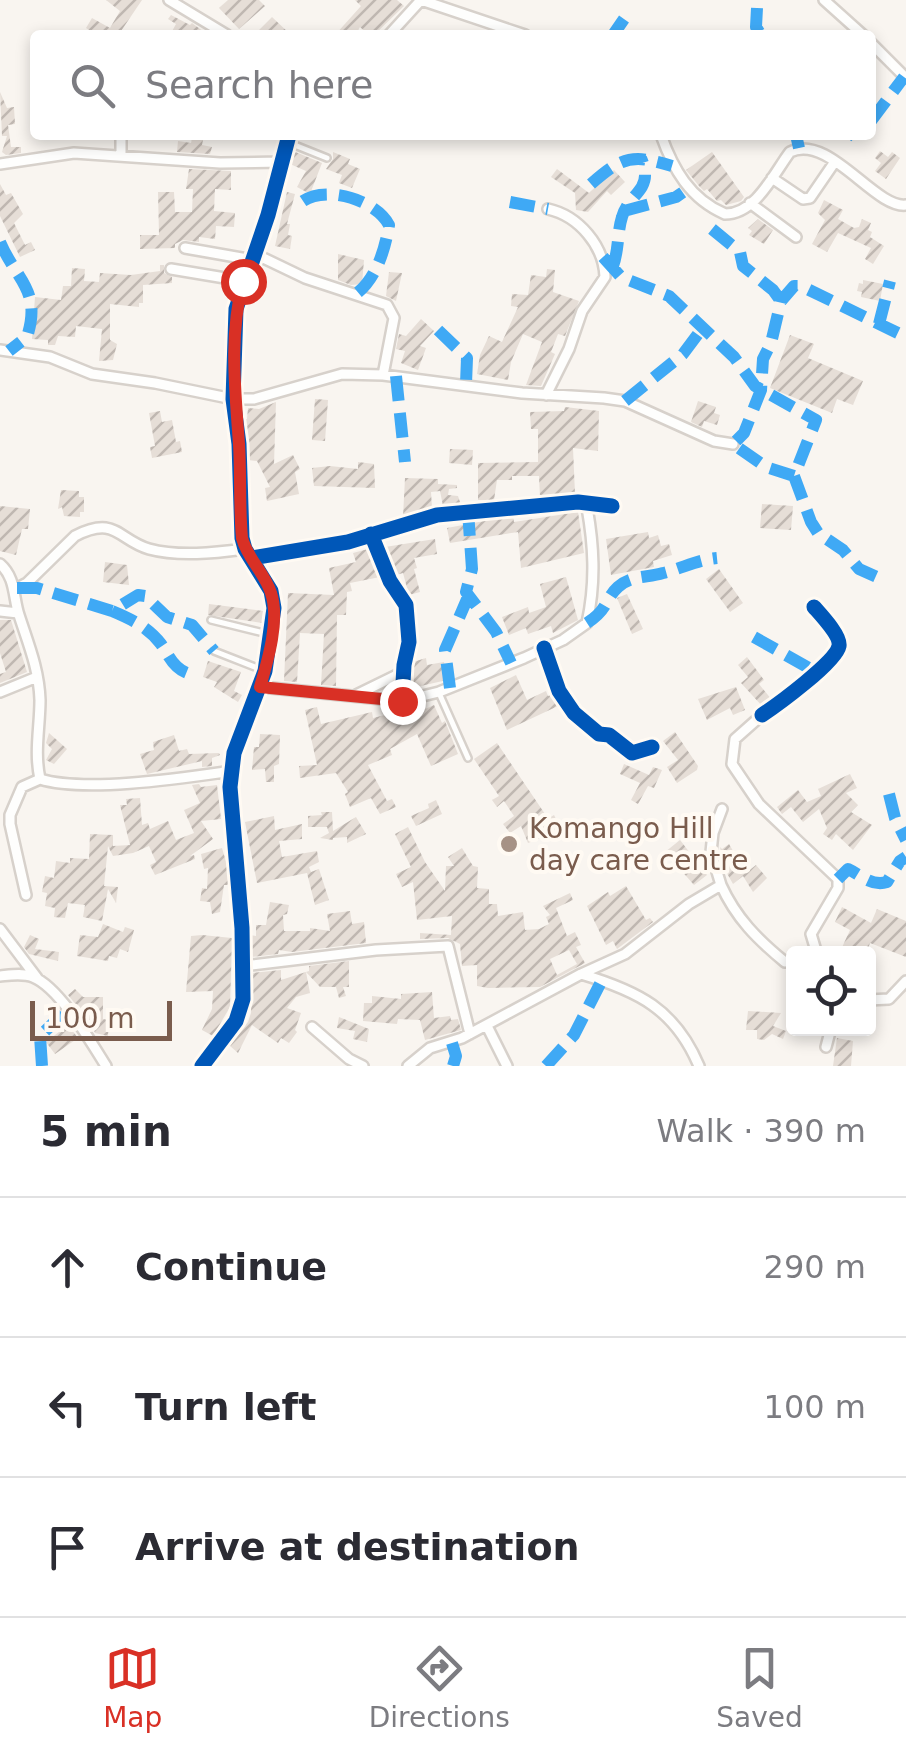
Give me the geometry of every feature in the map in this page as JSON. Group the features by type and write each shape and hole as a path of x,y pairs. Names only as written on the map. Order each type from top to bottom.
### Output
{"street":[{"path":"169,0 218,30"},
{"path":"394,30 421,0 510,30"},
{"path":"824,0 857,30"},
{"path":"876,48 906,78"},
{"path":"121,154 122,140"},
{"path":"202,1066 240,1010 243,966 232,772 242,728 265,671 274,608 271,591 249,554 240,523 239,444 233,399 236,310 288,140"},
{"path":"663,140 682,180 716,210 734,214 750,204 790,152 799,148 816,151 850,170 892,204 906,206"},
{"path":"0,164 74,153 220,163 282,162"},
{"path":"772,178 803,199 810,198 834,163"},
{"path":"750,204 796,238"},
{"path":"546,395 569,350 582,311 605,277 598,246 567,218 548,210"},
{"path":"185,248 254,257 386,306 394,318 383,374"},
{"path":"171,269 243,281"},
{"path":"0,350 50,358 92,374 233,399 254,399 342,374 383,374 625,401 714,441 733,444"},
{"path":"14,590 26,584 83,532 116,529 153,549 249,554 348,542 437,515 586,502 612,506"},
{"path":"260,687 402,701 439,692 562,640 587,623 595,566 586,502"},
{"path":"371,534 390,582 406,605 409,642 402,701"},
{"path":"0,564 7,570 34,656 40,699 36,762 40,779"},
{"path":"0,611 18,613"},
{"path":"356,695 403,672"},
{"path":"0,692 37,678"},
{"path":"762,715 735,739 732,764 759,804 838,879 838,888 811,934 815,946"},
{"path":"26,894 10,815 22,787 40,779 58,785 94,785 232,772"},
{"path":"722,809 713,833 712,852 720,886 732,909 754,936 784,962"},
{"path":"408,1066 430,1048 487,1026 625,954 689,904 720,886"},
{"path":"0,929 67,1010 106,1066"},
{"path":"243,966 376,950 448,946 470,1034"},
{"path":"581,974 632,992 658,1008 680,1028 699,1066"},
{"path":"0,976 37,978"},
{"path":"876,1000 889,999 906,980"},
{"path":"487,1026 507,1066"},
{"path":"312,1027 363,1066"},
{"path":"826,1047 829,1036"}],"lane":[{"path":"292,140 327,158"},
{"path":"210,620 271,634"},
{"path":"214,651 265,671"},
{"path":"439,692 468,758"}],"building":[{"path":"106,0 142,0 122,30 86,28 92,18 110,28 120,11"},
{"path":"228,0 259,0 265,6 239,29 219,8"},
{"path":"355,0 397,0 404,6 379,30 360,27 339,30 361,6"},
{"path":"171,15 201,30 173,30 176,24 168,19"},
{"path":"272,17 286,30 259,30"},
{"path":"0,92 7,108 14,107 15,124 8,125 11,147 21,147 21,153 2,152 7,136 2,136"},
{"path":"203,140 202,145 212,147 210,154 177,152 178,141"},
{"path":"293,151 322,163 310,194 297,187 306,171 290,164"},
{"path":"880,151 888,157 892,152 900,158 886,179 875,171 881,163 875,158"},
{"path":"333,152 350,159 348,164 360,169 352,188 339,183 342,175 326,169"},
{"path":"712,152 744,197 741,201 726,205 717,201 686,170"},
{"path":"189,169 231,171 231,190 215,189 214,211 235,213 234,227 216,226 215,239 199,237 199,242 183,240 175,248 140,249 140,235 159,235 158,192 174,192 175,212 192,212 193,189 186,189"},
{"path":"557,169 589,193 614,170 625,182 611,195 607,191 588,212 576,210 575,193 551,177"},
{"path":"0,184 6,195 11,193 23,214 14,223 25,245 31,242 35,250 20,257 0,216"},
{"path":"287,192 295,194 287,224 288,235 292,236 290,249 275,246"},
{"path":"824,200 843,210 838,219 854,228 859,227 862,219 871,223 870,237 884,246 873,264 865,259 871,248 838,233 827,252 812,244 825,220 818,213"},
{"path":"758,219 773,230 764,244 749,235 752,231 748,228"},
{"path":"338,254 364,260 362,284 338,280"},
{"path":"160,265 172,277 172,283 143,285 143,303 139,307 110,304 110,340 117,344 113,360 99,361 102,329 76,326 75,337 58,336 55,345 48,345 48,340 32,339 35,297 61,300 63,286 71,286 72,268 85,269 84,281 99,282 100,273 131,275 160,271"},
{"path":"547,269 555,270 553,292 579,301 565,336 558,334 551,352 555,354 541,386 526,385 542,342 523,334 508,380 477,374 489,336 502,342 518,307 511,306 512,294 528,295 531,275 546,277"},
{"path":"389,272 402,273 396,301 386,296"},
{"path":"863,280 883,284 880,301 861,297 862,292 857,291"},
{"path":"421,319 434,331 420,346 426,348 418,370 401,363 405,351 396,349 399,334 406,336"},
{"path":"790,335 814,344 808,358 863,381 853,405 837,399 832,413 770,388"},
{"path":"315,399 328,400 325,441 312,440"},
{"path":"698,401 716,407 714,413 720,415 717,425 704,421 702,427 691,422"},
{"path":"276,402 274,464 293,455 300,469 295,472 299,494 267,501 265,488 270,487 257,461 248,460 244,419 248,408 259,409"},
{"path":"565,407 599,411 598,451 573,448 575,494 540,497 539,476 512,476 512,480 497,480 494,500 478,500 478,463 538,462 538,429 531,429 530,412 564,411"},
{"path":"160,411 162,422 172,420 182,452 152,458 150,447 155,446 149,413"},
{"path":"450,449 473,450 472,465 449,463"},
{"path":"358,462 374,464 375,488 314,486 312,468 358,469"},
{"path":"405,478 438,479 438,484 457,485 449,489 448,495 458,496 461,505 443,506 440,491 431,492 432,508 403,517"},
{"path":"61,490 79,491 79,497 84,497 80,517 64,516 62,507 58,509"},
{"path":"762,504 793,506 791,530 760,528"},
{"path":"0,506 30,509 28,529 22,529 16,555 0,551"},
{"path":"578,512 584,553 521,568 518,532 450,543 447,528 513,516 514,522"},
{"path":"648,532 649,538 658,535 661,546 669,544 672,555 653,561 654,567 611,575 606,539"},
{"path":"435,539 437,554 414,558 420,592 409,595 403,573 396,575 385,547"},
{"path":"368,549 380,577 350,583 346,615 337,615 336,686 321,685 324,634 300,633 297,682 284,681 288,593 334,595 329,568 356,562 353,553"},
{"path":"105,562 127,565 129,585 103,582"},
{"path":"719,569 743,603 730,612 706,579"},
{"path":"566,577 578,620 553,633 551,626 528,634 526,628 509,635 502,617 528,607 529,613 546,607 540,584"},
{"path":"627,594 643,629 632,634 617,598"},
{"path":"209,604 263,611 262,623 208,615"},
{"path":"0,620 11,620 27,672 0,683 0,674 6,672 0,653"},
{"path":"747,657 764,680 759,684 772,700 763,707 741,683 748,677 738,665"},
{"path":"426,658 427,665 444,662 447,680 412,688 413,662"},
{"path":"208,661 241,672 234,691 242,695 238,702 214,687 217,682 203,677"},
{"path":"516,675 527,700 546,691 548,696 553,694 558,706 507,730 490,688"},
{"path":"736,687 745,710 733,715 730,708 707,720 698,699"},
{"path":"434,705 458,754 431,766 417,734 390,749 392,755 368,765 387,801 392,799 396,807 380,814 371,798 350,807 345,794 348,792 336,773 300,778 299,766 317,765 305,710 317,707 321,724 372,712 373,718 397,712 399,721"},
{"path":"675,732 698,766 677,783 667,767 678,760 663,741"},
{"path":"49,733 67,749 54,764 46,760 52,749 46,743"},
{"path":"260,734 280,735 274,782 266,782 265,769 252,770 254,747 259,747"},
{"path":"174,735 179,751 220,755 212,758 212,766 202,767 202,761 147,774 140,754 154,750 153,742"},
{"path":"497,743 545,814 549,818 554,815 560,827 554,833 528,843 521,826 510,833 503,824 514,816 504,801 497,807 492,800 499,796 474,759"},
{"path":"624,764 649,775 653,767 662,770 654,788 648,786 638,804 631,800 640,783 620,774"},
{"path":"850,774 857,788 846,793 858,805 851,812 872,825 853,850 836,834 832,840 823,834 827,828 819,809 803,822 791,807 782,814 777,807 798,790 807,802 821,796 818,789"},
{"path":"192,785 217,785 221,819 201,821 213,839 190,856 195,859 155,875 150,865 156,862 149,846 113,856 108,846 104,886 118,887 116,903 108,889 102,921 83,917 85,905 68,903 65,918 54,917 55,908 45,906 47,893 42,892 45,876 54,878 56,861 89,859 90,834 113,835 113,846 130,845 120,805 127,805 126,799 140,798 142,825 148,823 150,829 168,821 176,840 194,833 184,810 200,803"},
{"path":"436,800 442,814 416,826 411,816"},
{"path":"321,812 332,812 333,831 356,817 366,834 347,843 347,837 320,838 329,833 327,827 308,827 308,816 322,815"},
{"path":"274,816 275,830 302,824 302,839 279,841 282,857 317,851 319,862 309,867 311,872 319,869 329,900 315,905 307,873 257,883 245,822"},
{"path":"408,827 445,891 446,866 454,866 448,857 462,848 473,866 478,867 477,888 489,889 489,904 497,904 498,916 523,912 525,930 549,924 546,917 550,915 543,906 570,893 573,900 556,908 567,936 575,932 581,945 576,947 585,963 540,987 477,986 477,965 462,966 460,944 448,938 420,939 420,933 451,935 452,916 417,920 413,882 402,887 396,874 411,867 395,834","holes":["569,950 577,964 557,975 550,959"]},
{"path":"680,840 707,875 694,885 665,852"},
{"path":"729,844 746,873 756,865 767,878 753,892 743,876 733,884 724,868 720,847"},
{"path":"222,848 229,885 224,885 220,912 212,914 210,902 200,901 202,888 207,889 208,868 204,869 201,854"},
{"path":"626,886 646,920 650,918 653,922 617,949 613,941 606,945 587,906"},
{"path":"270,902 289,905 283,915 284,931 330,931 327,914 350,911 352,924 364,922 366,943 292,952 279,950 278,954 251,957 250,935 256,936 256,925 266,925"},
{"path":"842,907 871,923 877,909 906,921 906,957 870,943 843,946 850,930 835,922"},
{"path":"103,924 123,932 125,927 134,930 128,952 120,949 117,958 109,956 108,961 77,956 80,935 98,937"},
{"path":"30,935 39,939 35,949 59,952 58,961 29,954 24,947"},
{"path":"191,936 232,938 230,1007 213,1036 202,1030 212,1009 213,991 186,992"},
{"path":"349,961 349,987 343,987 346,996 339,998 336,987 320,987 306,972 310,993 296,997 287,1008 301,1013 297,1032 289,1043 281,1038 278,1043 252,1025 238,1053 229,1045 251,1013 252,973 281,970 281,980 309,971 309,966"},
{"path":"75,989 83,997 103,997 103,1019 109,1020 108,1036 95,1033 68,995"},
{"path":"432,992 434,1018 458,1019 461,1030 425,1040 420,1020 398,1019 397,1024 363,1021 364,1003 372,1003 372,996 401,999 401,994"},
{"path":"748,1011 781,1013 773,1026 786,1031 783,1039 772,1034 764,1040 757,1039 757,1030 746,1030"},
{"path":"339,1017 369,1029 367,1042 353,1039 355,1031 337,1028"},
{"path":"68,1025 78,1038 55,1054 46,1042"},
{"path":"837,1038 853,1041 851,1066 833,1066"}],"marked path":[{"path":"757,8 758,30"},
{"path":"616,30 624,19"},
{"path":"876,114 904,77"},
{"path":"797,140 799,148"},
{"path":"613,266 622,217 645,178 641,158"},
{"path":"591,184 628,160 672,166"},
{"path":"624,211 676,197 689,188"},
{"path":"303,201 325,194 350,198 373,208 389,225 379,263 356,294"},
{"path":"510,202 548,209"},
{"path":"712,229 740,252 743,266 781,301"},
{"path":"0,242 25,286 31,308 27,337 9,351"},
{"path":"603,257 621,277 669,296 734,357 755,386 816,420 794,476 811,522 859,569 879,578"},
{"path":"879,324 890,281"},
{"path":"794,476 766,467 733,444 744,433 761,390 763,359 781,301 794,286 801,286 906,337"},
{"path":"625,401 683,354 704,326"},
{"path":"438,330 467,358 466,384"},
{"path":"396,376 405,462"},
{"path":"468,511 472,569 466,592 496,632 511,663"},
{"path":"587,623 628,580 717,558"},
{"path":"17,588 37,588 112,611 138,595 145,596 167,617 192,625 214,651"},
{"path":"450,688 445,650 468,597"},
{"path":"112,611 151,633 176,666 190,674"},
{"path":"754,637 816,672"},
{"path":"889,794 906,840"},
{"path":"838,879 848,869 871,882 887,882 906,857"},
{"path":"546,1066 574,1035 602,980"},
{"path":"42,1066 40,1036 67,1010"},
{"path":"452,1043 456,1056 453,1066"}],"cycle path":[{"path":"202,1066 236,1021 243,999 242,928 230,787 234,753 265,671 274,608 271,591 242,538 239,444 233,399 236,309 268,215 288,140"},
{"path":"252,558 348,542 437,515 578,502 612,506"},
{"path":"371,534 390,581 406,605 409,642 402,701"},
{"path":"762,715 817,672 839,646 834,631 814,607"},
{"path":"544,648 559,691 574,713 599,734 609,735 632,753 652,747"}],"place":[{"name":"Komango Hill day care centre","path":"509,844"}],"route":[{"path":"243,281 236,310 233,399 239,444 240,523 245,550 271,591 274,608 260,687 402,701"}]}
